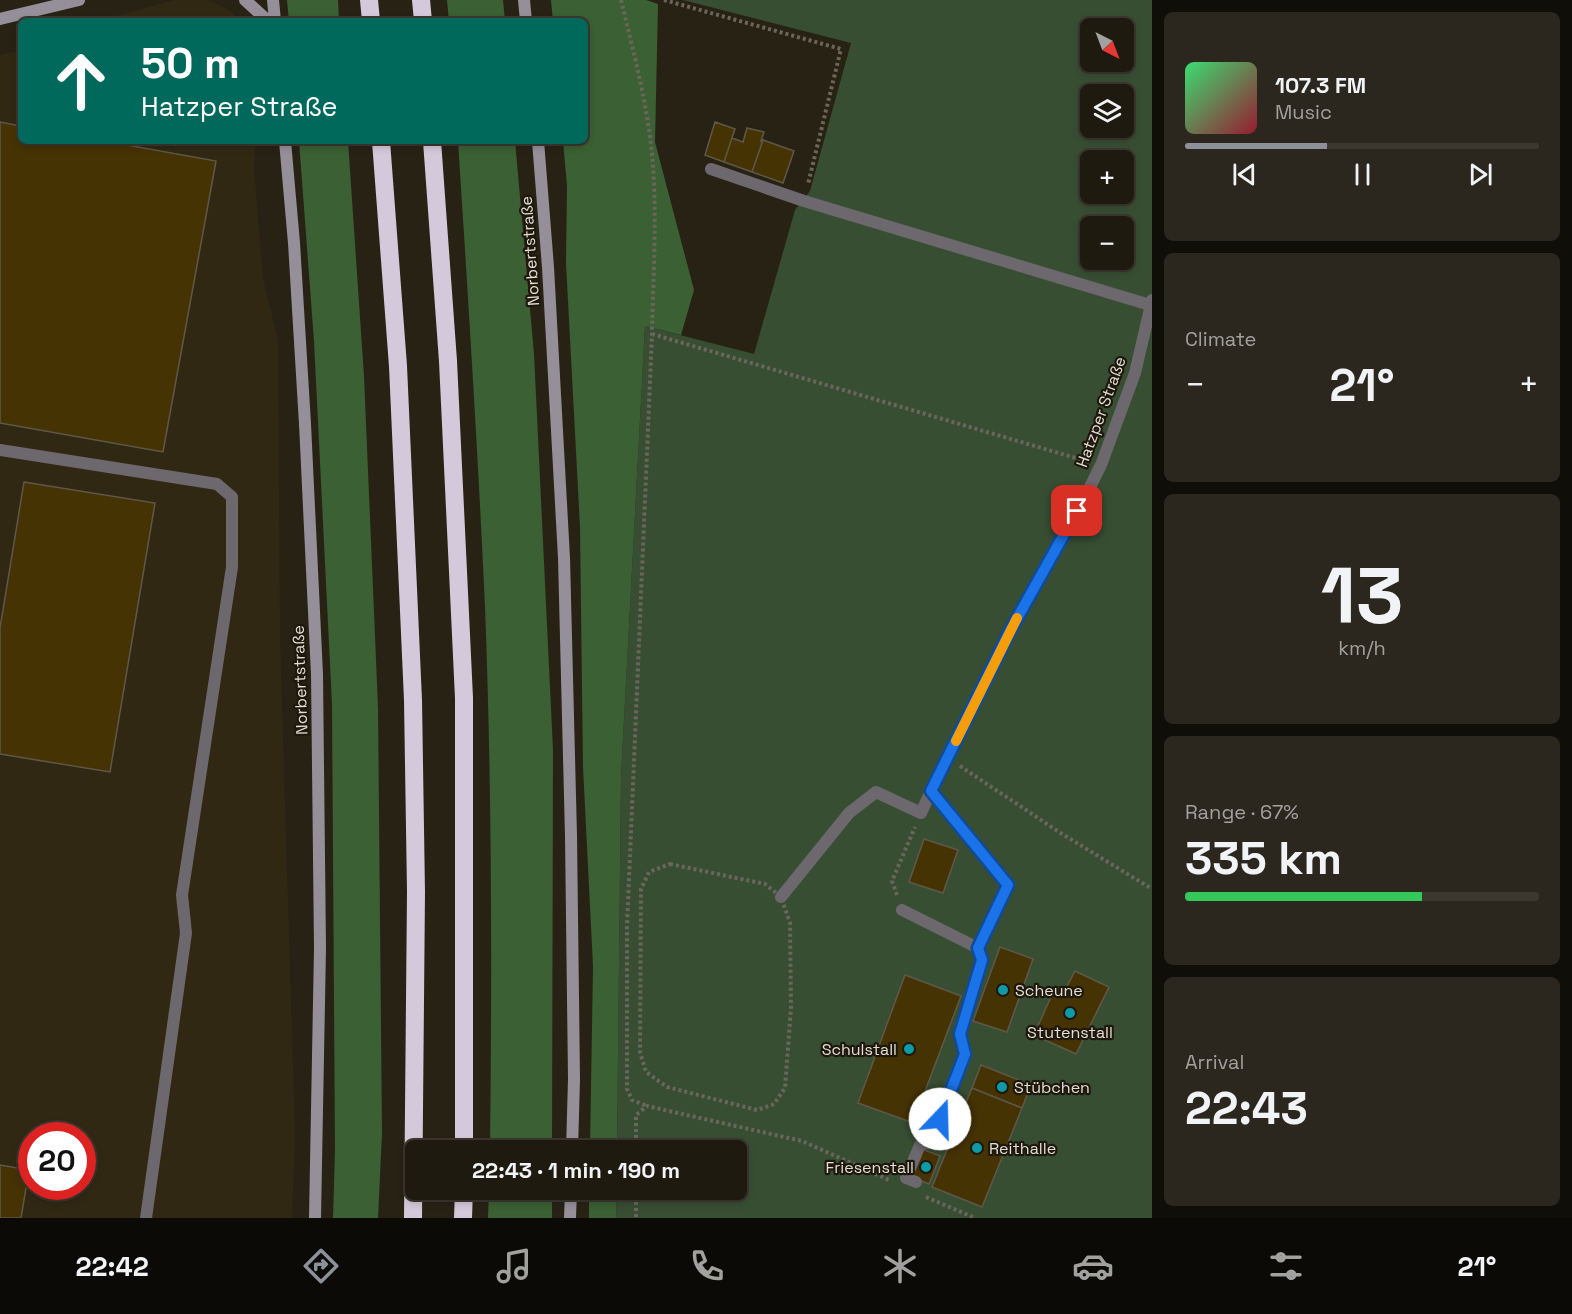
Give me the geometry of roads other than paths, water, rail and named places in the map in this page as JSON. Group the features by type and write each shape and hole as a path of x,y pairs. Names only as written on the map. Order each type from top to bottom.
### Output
{"highway":[{"path":"369,0 371,18"},
{"path":"421,0 423,18"},
{"path":"381,144 398,366 413,700 416,892 413,1218"},
{"path":"432,144 448,361 464,698 464,1140"},
{"path":"463,1218 464,1200"}],"main road":[{"path":"0,19 79,0"},
{"path":"245,0 265,18"},
{"path":"273,0 275,18"},
{"path":"524,0 526,18"},
{"name":"Norbertstraße","path":"285,144 305,424 317,674 320,948 315,1218"},
{"name":"Norbertstraße","path":"538,144 548,267 564,558 572,836 572,1140"},
{"path":"570,1218 571,1200"}],"lane":[{"name":"Hatzper Straße","path":"711,169 804,201 1151,303 1135,373 1101,465 1010,631 921,813 876,792 849,813 781,897"},
{"path":"0,450 218,484 232,498 232,567 182,895 186,933 146,1218"},
{"path":"917,1187 906,1178 920,1145 932,1141 965,1054 960,1034 982,960 978,948 1008,885 931,791"},
{"path":"902,910 978,948"}],"place":[{"name":"Scheune","path":"1003,990"},
{"name":"Stutenstall","path":"1070,1013"},
{"name":"Schulstall","path":"909,1049"},
{"name":"Stübchen","path":"1002,1087"},
{"name":"Reithalle","path":"977,1148"},
{"name":"Friesenstall","path":"926,1167"}]}
